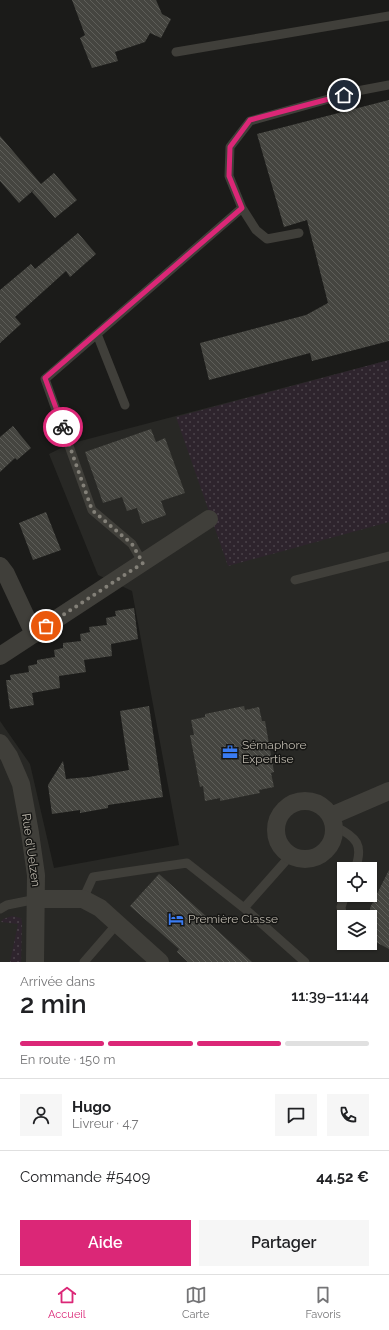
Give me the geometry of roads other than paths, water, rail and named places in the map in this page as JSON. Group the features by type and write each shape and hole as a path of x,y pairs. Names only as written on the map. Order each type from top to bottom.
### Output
{"street":[{"path":"0,656 209,520"},
{"path":"0,566 6,574 34,634"},
{"name":"Rue d'Uelzen","path":"0,743 9,756 21,784 36,876 36,962"},
{"path":"333,821 389,791"},
{"path":"312,801 323,806 333,821 332,842 320,855 303,859 291,855 280,844 276,834 276,822 286,808 295,802 312,801"},
{"path":"37,899 83,900 100,908 160,962"}],"lane":[{"path":"176,52 389,16"},
{"path":"299,233 267,239 256,230 242,208 229,176 230,147 250,120 343,95 389,85"},
{"path":"143,563 132,544 92,510 45,378 242,208"},
{"path":"97,334 125,405"},
{"path":"295,580 389,556"},
{"path":"333,821 357,842 360,855 358,862"},
{"path":"244,908 291,855"},
{"path":"83,900 93,876 187,863 244,908 305,962"},
{"path":"0,909 6,905 37,899"},
{"path":"84,962 117,924"}],"place":[{"name":"Sémaphore Expertise","path":"230,752"},
{"name":"Première Classe","path":"176,919"}]}
